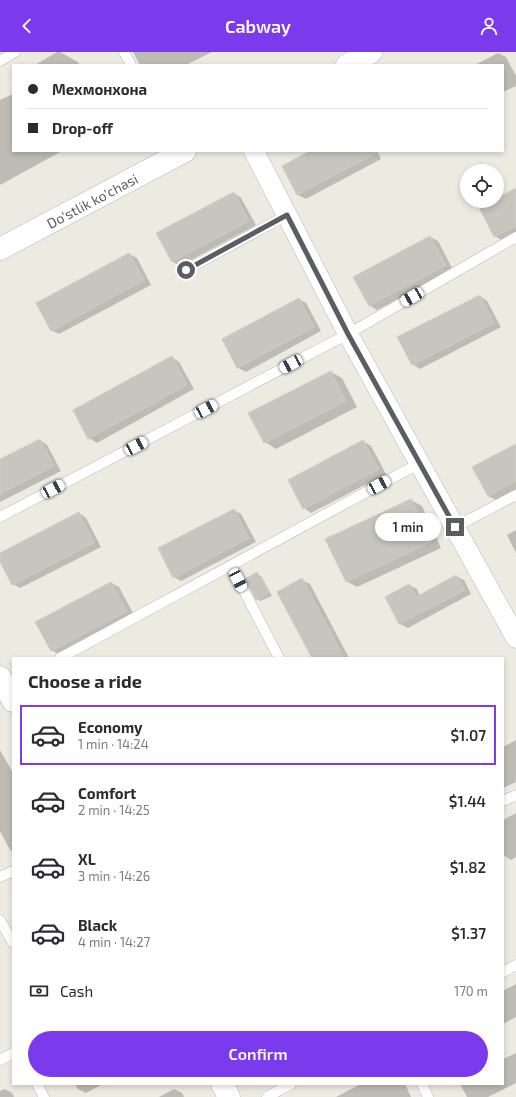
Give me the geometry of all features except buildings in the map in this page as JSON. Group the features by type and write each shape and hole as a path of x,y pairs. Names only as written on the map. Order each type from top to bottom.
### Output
{"street":[{"path":"349,64 371,52"},
{"name":"Do'stlik ko'chasi","path":"0,249 180,152"},
{"path":"255,152 348,334 516,638"},
{"path":"223,1085 229,1097"}],"lane":[{"path":"0,61 15,52"},
{"path":"124,52 130,64"},
{"path":"186,270 287,215"},
{"path":"0,518 348,334 516,237"},
{"path":"62,657 420,463"},
{"path":"455,527 516,495"},
{"path":"231,566 278,657"},
{"path":"504,800 516,794"},
{"path":"0,877 12,871"},
{"path":"0,920 12,941"},
{"path":"504,971 516,965"},
{"path":"0,1060 12,1054"},
{"path":"38,1085 44,1097"},
{"path":"267,1097 289,1085"},
{"path":"422,1085 428,1097"}],"route":[{"path":"186,270 287,215 348,334 455,527"}]}
